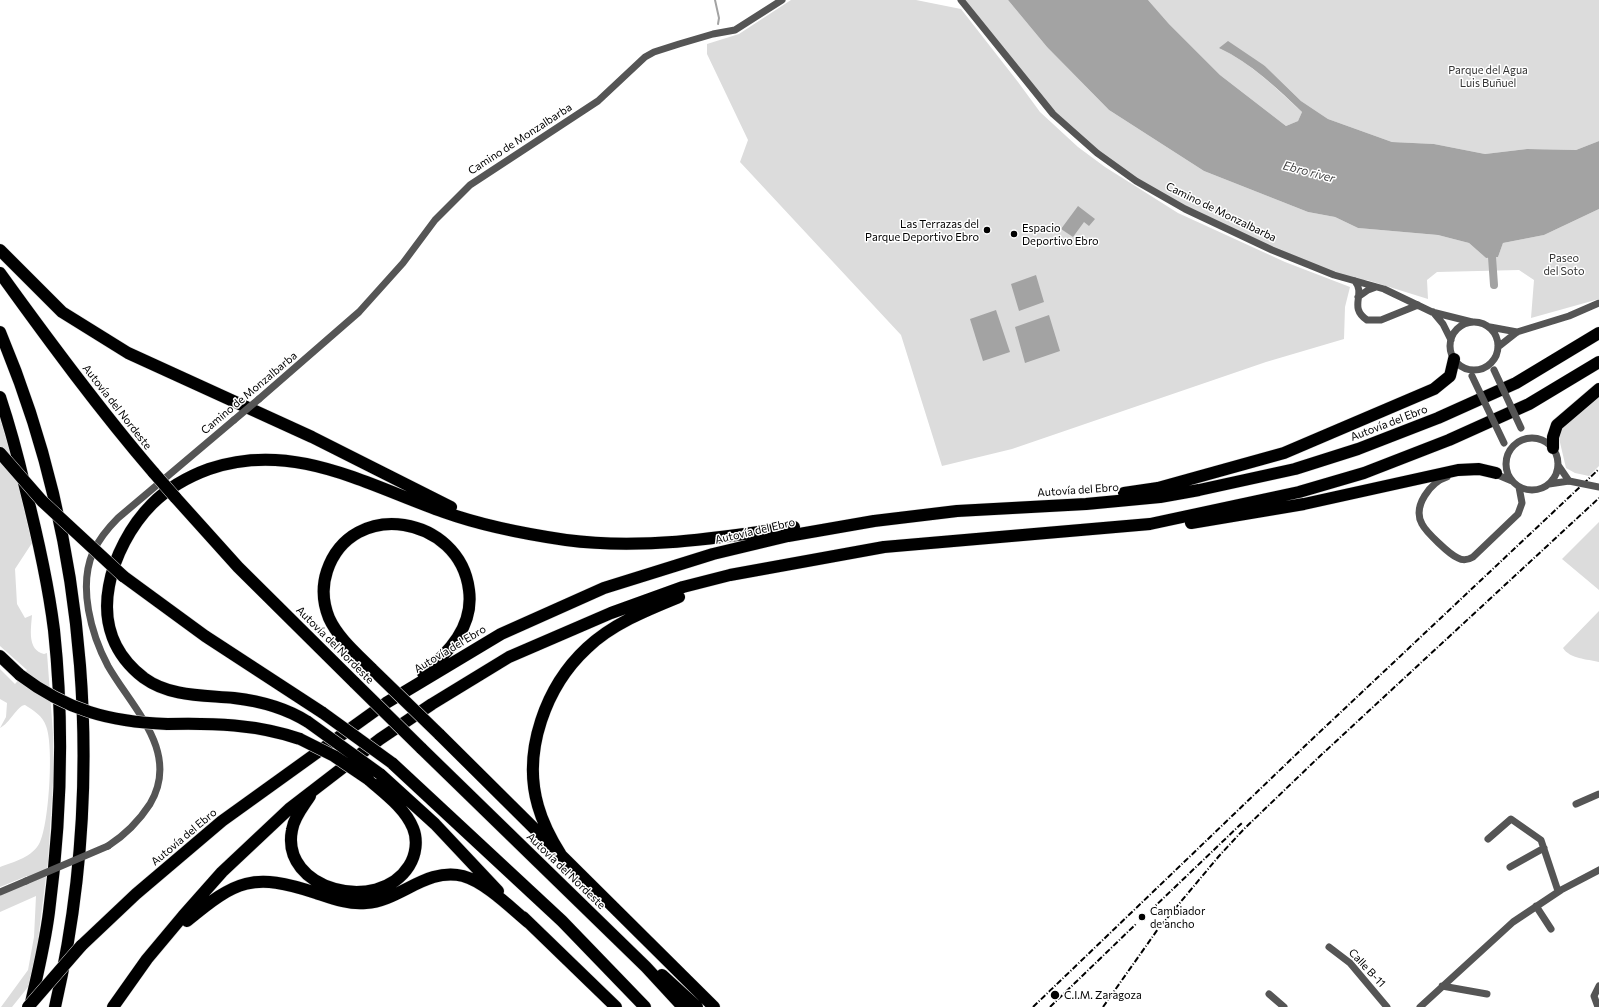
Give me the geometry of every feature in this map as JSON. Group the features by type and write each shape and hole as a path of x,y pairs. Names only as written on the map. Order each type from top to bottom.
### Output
{"highway":[{"path":"0,250 62,312 128,353 312,437 442,503 504,528"},
{"name":"Autovía del Nordeste","path":"0,273 94,399 154,473 238,567 646,967 683,1007"},
{"path":"0,332 29,412 54,503 70,587 80,678 83,751 80,846 72,915 55,1007"},
{"name":"Autovía del Ebro","path":"29,1007 81,946 136,894 222,821 386,703 501,634 604,588 713,554 788,536 874,521 957,512 1086,504 1160,497 1199,490 1302,466 1358,449 1438,418 1516,383 1599,333"},
{"path":"1012,508 1158,488 1284,453 1434,388 1450,376 1454,359"},
{"path":"113,1007 136,974 172,929 222,872 252,843 315,788 380,739 509,657 611,613 676,590 723,576 884,547 1150,524 1299,492 1364,472 1449,440 1529,404 1599,362"},
{"path":"1553,448 1553,437 1557,425 1599,389"},
{"path":"0,397 18,456 39,541 54,631 57,681 61,767 59,813 49,914 29,1007"},
{"path":"0,453 42,501 123,576 205,636 323,713 392,763 562,921 645,1007"},
{"path":"616,1007 529,923 435,824 380,774 308,722 288,711 260,703 235,698 191,695 162,688 145,679 134,669 123,656 115,642 106,619 110,579 117,558 136,524 146,510 163,493 180,481 239,461 256,459 298,461 335,471 478,523 584,542 653,544 707,539 874,516 957,512"},
{"path":"1150,524 1168,525 1206,522 1304,504 1467,469 1484,470 1496,473"},
{"path":"292,770 370,710 432,667 451,648 461,633 467,618 470,601 468,583 463,566 455,553 444,542 430,532 401,524 387,524 373,527 359,533 338,551 326,576 324,602 330,619 339,634 372,669 439,734 714,1007"},
{"path":"561,855 544,825 537,805 533,783 533,761 542,716 550,698 564,675 587,648 603,635 639,614 680,597 763,569"},
{"path":"0,656 20,675 48,694 86,712 126,721 167,724 248,726 277,731 300,739 334,756 368,779 405,814 413,828 416,842 411,862 401,876 386,887 368,892 349,892 319,883 302,870 294,858 291,838 293,825 315,788"},
{"path":"172,929 181,926 218,895 233,887 246,883 278,883 351,903 365,903 379,901 393,896 428,878 452,874 464,876 477,882 529,923"},
{"path":"646,967 665,976 697,1007"},
{"path":"618,979 635,1007"}],"street":[{"name":"Camino de Monzalbarba","path":"0,892 108,846 124,835 144,813 159,786 160,764 151,733 108,666 92,627 87,581 93,553 106,531 118,518 260,399 360,312 403,263 435,220 470,185 598,101 645,57 654,52 679,44 736,30 782,0"},
{"name":"Camino de Monzalbarba","path":"961,0 1053,114 1097,153 1136,181 1185,209 1220,226 1319,269 1395,294 1432,312"},
{"path":"1355,281 1358,286 1358,311 1363,317 1371,321 1381,320 1418,305"},
{"path":"1358,297 1368,290 1376,288"},
{"path":"1498,347 1517,332 1569,316 1599,303"},
{"path":"1432,312 1472,322 1480,322 1489,327 1517,332"},
{"path":"1432,312 1443,324 1451,340"},
{"path":"1472,322 1459,328 1451,340 1450,350 1454,359 1472,376 1504,443 1507,456 1506,469 1512,481"},
{"path":"1489,327 1496,336 1498,347 1493,361 1494,370 1521,428 1532,437 1544,440 1553,448 1557,456 1558,465 1554,479 1544,488 1531,490 1519,487 1512,481 1496,473 1472,472 1445,478 1435,483 1421,503 1419,514 1422,524 1457,558 1465,560 1473,557 1518,514 1522,503 1519,487"},
{"path":"1466,369 1481,369 1493,361"},
{"path":"1507,456 1516,442 1532,437"},
{"path":"1558,465 1569,481"},
{"path":"1549,484 1569,481 1599,487"},
{"path":"1576,804 1599,794"},
{"path":"1488,839 1511,820 1541,840 1558,891"},
{"path":"1510,867 1544,848"},
{"path":"1420,1007 1513,922 1558,891 1599,870"},
{"path":"1536,906 1551,929"},
{"name":"Calle B-11","path":"1329,947 1350,963 1387,1007"},
{"path":"1442,986 1487,994"},
{"path":"1598,1007 1594,996 1599,986"},
{"path":"1269,994 1284,1007"}],"green space":[{"name":"Espacio Deportivo Ebro","path":"791,0 916,0 961,9 1040,112 1078,147 1105,167 1178,213 1285,262 1350,287 1345,307 1344,339 1266,362 1012,449 942,466 901,335 740,162 748,140 707,54 707,44 739,34"},
{"name":"Paseo del Soto","path":"960,0 1008,0 1047,47 1109,110 1204,171 1308,212 1335,217 1358,228 1438,235 1469,243 1486,258 1498,257 1503,243 1544,235 1599,209 1599,299 1531,318 1534,280 1519,270 1437,272 1427,280 1428,299 1367,280 1355,281 1272,250 1136,181 1053,114"},
{"name":"Parque del Agua Luis Buñuel","path":"1148,0 1599,0 1599,141 1576,150 1527,149 1485,154 1434,144 1392,142 1328,119 1301,101 1265,66 1219,48 1231,54 1253,69 1302,112 1298,121 1286,126 1220,75 1169,24"},
{"path":"1599,394 1599,466 1589,476 1575,473 1566,468 1558,434 1568,420"},
{"path":"0,418 12,459 32,543 15,569 17,604 25,618 32,615 32,644 39,652 44,654 47,653 53,734 53,782 48,861 37,948 28,987 12,1007 1,1007 28,970 34,937 36,896 0,912 0,894 29,883 27,876 0,887 0,867 17,861 33,852 40,842 46,819 48,802 50,750 45,722 25,705 19,708 7,723 0,728 6,717 7,703 0,699 0,669 15,684 27,670 0,646"},
{"path":"1599,522 1599,590 1562,559"},
{"path":"1599,611 1599,662 1579,658 1566,652 1563,648"}],"water":[{"name":"Ebro river","path":"1008,0 1148,0 1169,24 1220,75 1286,126 1298,121 1302,112 1253,69 1231,54 1219,48 1228,41 1265,66 1301,101 1328,119 1392,142 1434,144 1485,154 1527,149 1576,150 1599,141 1599,209 1544,235 1503,243 1498,257 1486,258 1469,243 1438,235 1358,228 1335,217 1308,212 1204,171 1109,110 1047,47"},
{"path":"1078,206 1095,219 1089,226 1084,222 1073,237 1061,229"},
{"path":"1036,275 1044,302 1019,311 1011,284"},
{"path":"996,310 1010,352 983,361 970,319"},
{"path":"1049,315 1060,351 1025,363 1015,327"}],"waterway":[{"path":"715,0 719,18 718,24"},
{"path":"1492,257 1494,285"}],"railway":[{"path":"1033,1007 1307,744 1599,469"},
{"path":"1103,1007 1158,929 1219,856 1245,828 1319,757 1599,498"},
{"path":"1150,911 1243,822"},
{"path":"1050,1007 1136,924"}],"place":[{"name":"Las Terrazas del Parque Deportivo Ebro","path":"987,230"},
{"name":"Espacio Deportivo Ebro","path":"1014,234"},
{"name":"Cambiador de ancho","path":"1142,917"},
{"name":"C.I.M. Zaragoza","path":"1055,995"}]}
